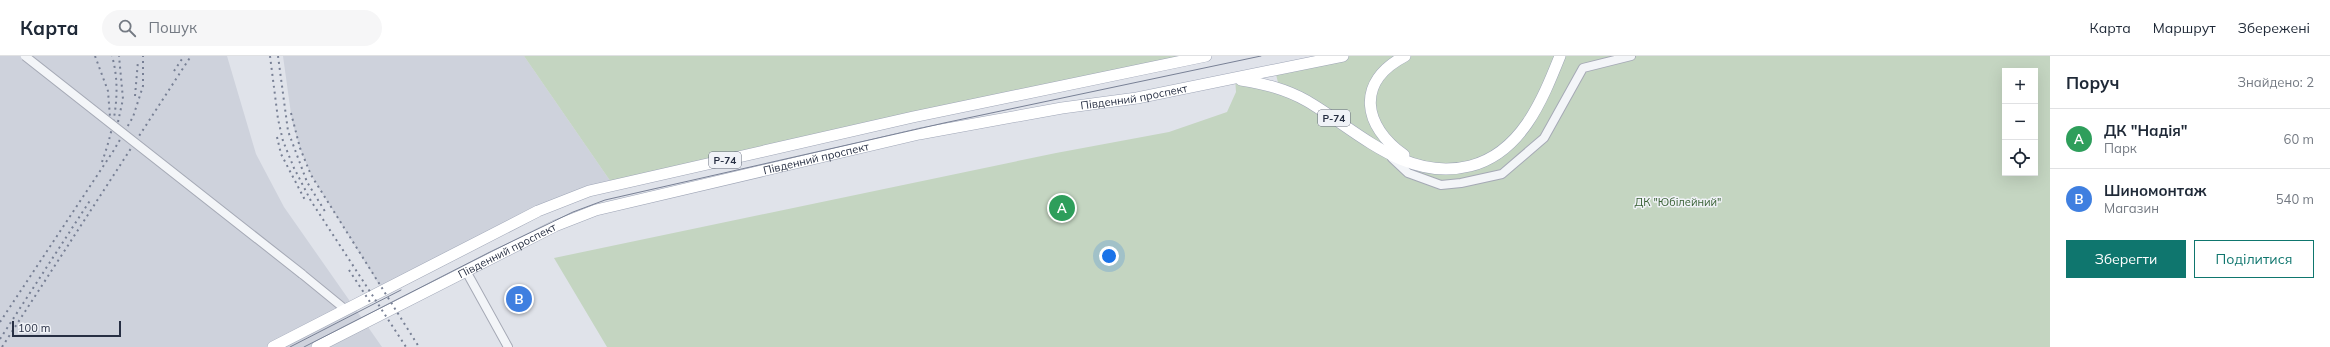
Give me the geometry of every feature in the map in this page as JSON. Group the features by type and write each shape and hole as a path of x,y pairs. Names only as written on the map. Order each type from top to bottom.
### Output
{"main road":[{"name":"Південний проспект","path":"273,347 538,211 589,191 920,116 1206,56"},
{"name":"Південний проспект","path":"317,347 572,219 630,200 919,134 1062,108 1137,98 1343,56"},
{"path":"1405,56 1384,70 1376,82 1371,100 1372,115 1381,135 1387,142 1406,157 1429,169"},
{"name":"Р-74","path":"1235,78 1279,87 1306,100 1384,151 1429,169 1444,170 1478,164 1492,157 1508,146 1532,116 1560,56"}],"street":[{"path":"25,56 346,310"},
{"path":"1384,151 1408,173 1441,185 1461,183 1502,174 1544,138 1583,68 1632,56"},
{"path":"466,271 508,347"}],"shaded area":[{"path":"0,56 227,56 256,154 284,207 382,347 0,347"},
{"path":"283,56 524,56 613,185 589,191 383,291 311,175 300,148 292,121"}],"green space":[{"path":"524,56 1206,56 613,185"},
{"name":"ДК \"Юбілейний\"","path":"1343,56 2050,56 2050,347 607,347 554,258 1056,153 1169,132 1227,112 1236,92 1235,78 1279,87 1275,70"}],"tram line":[{"path":"304,347 490,252 573,212 605,200 944,123 1261,56"},
{"path":"290,347 401,290"}],"railway":[{"path":"95,56 108,91 110,117"},
{"path":"102,162 110,136 115,109 116,83 112,56"},
{"path":"118,122 123,99 119,56"},
{"path":"0,322 114,150 133,117 143,86 143,56"},
{"path":"174,71 184,56"},
{"path":"2,347 191,56"},
{"path":"270,56 278,119 283,141 294,168 311,201 406,347"},
{"path":"278,56 288,131 307,182 326,213"},
{"path":"135,96 138,61"},
{"path":"291,113 300,148 311,175 419,347"},
{"path":"277,137 281,154 306,202"},
{"path":"0,339 91,199"},
{"path":"349,270 370,302"}],"place":[{"name":"ДК \"Надія\"","path":"1062,208"},
{"name":"Шиномонтаж","path":"519,299"}]}
